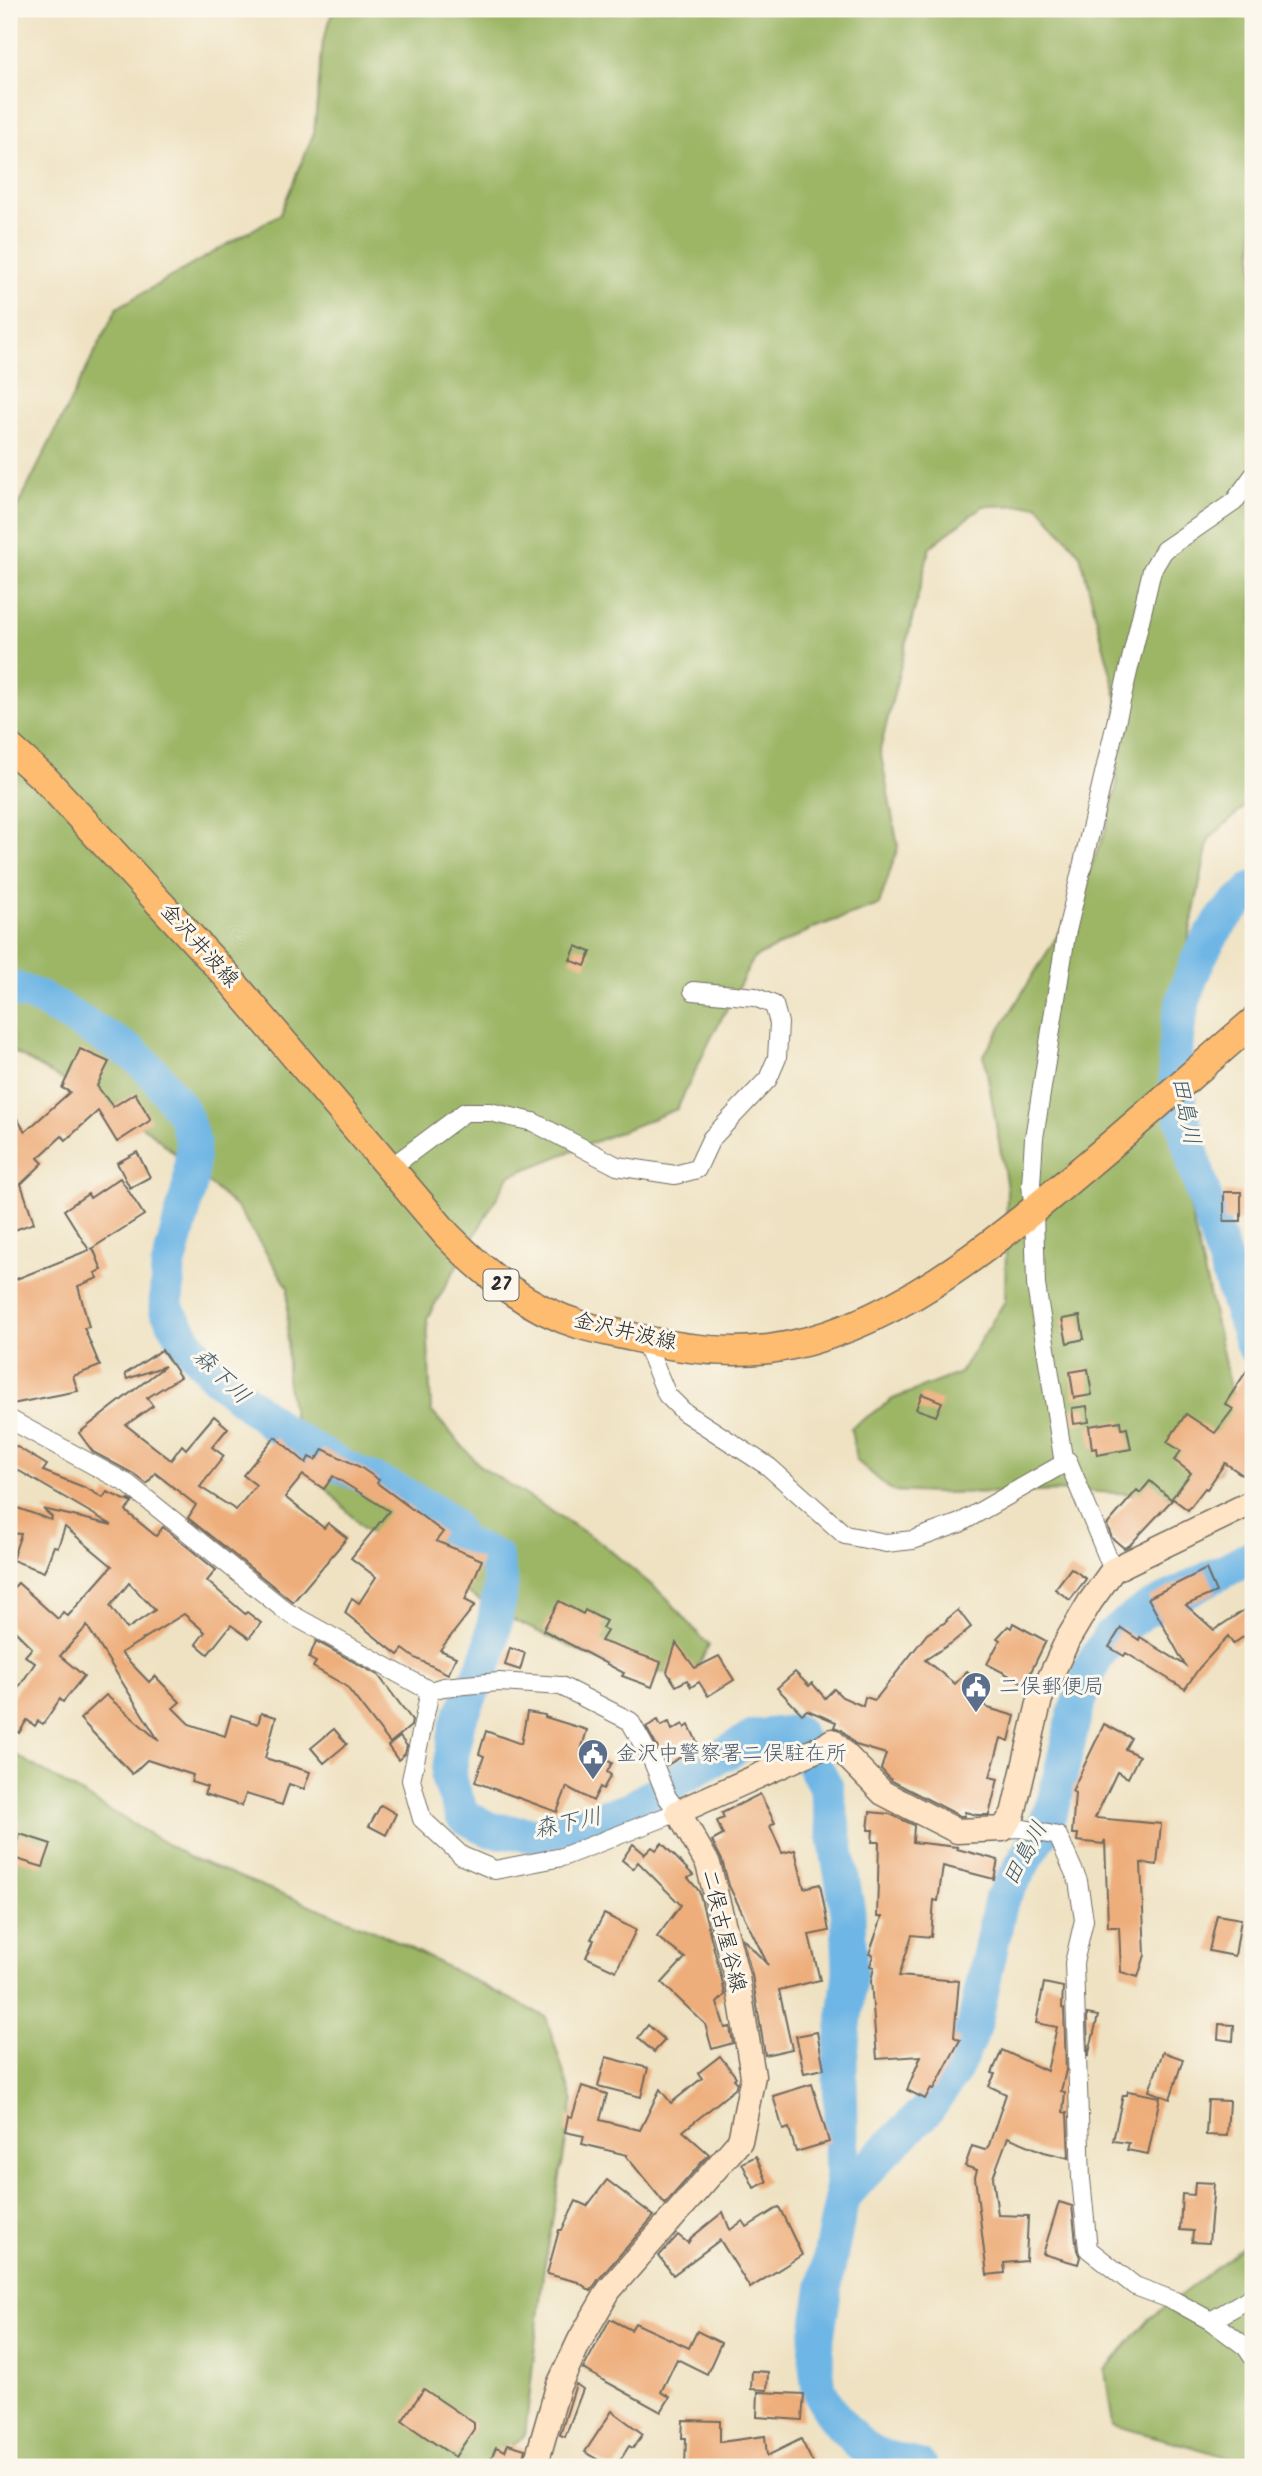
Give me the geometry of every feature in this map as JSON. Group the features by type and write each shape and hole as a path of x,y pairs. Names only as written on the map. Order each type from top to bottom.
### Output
{"main road":[{"name":"金沢井波線","path":"9,747 45,779 228,976 447,1235 500,1284 533,1304 580,1325 644,1340 708,1349 769,1349 837,1331 926,1288 982,1251 1034,1210 1253,1022"},
{"path":"672,1804 781,1766 832,1741 883,1793 957,1831 1011,1829 1040,1699 1068,1639 1113,1570 1253,1502"},
{"name":"二俣古屋谷線","path":"535,2467 558,2387 580,2340 609,2290 740,2141 753,2076 737,1977 708,1864 672,1804"}],"street":[{"path":"1064,1464 1036,1285 1031,1185 1034,1138 1066,935 1152,570 1164,550 1234,502 1253,476"},
{"path":"390,1168 465,1112 490,1112 533,1122 617,1166 675,1175 697,1169 711,1139 768,1079 777,1058 779,1023 774,1005 755,997 693,991"},
{"path":"644,1340 667,1395 684,1412 769,1467 845,1535 886,1543 913,1540 960,1523 1068,1461 1113,1570"},
{"path":"9,1419 128,1484 287,1612 437,1689 499,1682 561,1686 630,1721 672,1804 562,1857 495,1870 462,1856 422,1819 411,1780 437,1689"},
{"path":"1011,1829 1058,1836 1078,1881 1084,1920 1074,1963 1081,2179 1088,2249 1135,2286 1175,2301 1211,2320 1247,2347 1253,2357"},
{"path":"1211,2320 1253,2296"}],"green space":[{"path":"334,9 1253,9 1253,799 1209,839 1172,1018 1190,1210 1238,1420 1220,1472 1179,1497 1084,1491 892,1491 856,1460 851,1428 893,1399 960,1373 1005,1301 1007,1188 984,1055 1072,912 1106,829 1117,784 1117,698 1080,554 1038,505 983,506 930,547 880,750 898,847 879,905 816,927 754,958 677,1109 509,1176 427,1318 431,1411 480,1466 600,1542 667,1598 709,1646 694,1673 624,1672 507,1617 363,1528 301,1461 287,1379 288,1287 238,1209 148,1130 9,1049 9,530 17,508 117,308 280,214 314,133 323,41"},
{"path":"9,1751 189,1857 376,1931 546,2017 573,2102 543,2274 525,2435 488,2467 9,2467"},
{"path":"1253,2237 1253,2464 1113,2425 1105,2370 1148,2320"}],"building":[{"path":"576,946 591,952 585,966 570,960"},
{"path":"80,1049 109,1062 97,1086 113,1107 135,1093 151,1120 117,1142 98,1111 66,1140 62,1136 38,1158 43,1163 21,1184 34,1223 9,1232 9,1104 25,1132 70,1092 62,1088"},
{"path":"137,1152 150,1177 130,1188 117,1163"},
{"path":"120,1178 144,1215 91,1249 93,1248 102,1270 95,1273 98,1278 78,1286 89,1327 84,1328 100,1366 73,1376 78,1391 12,1404 9,1386 9,1282 89,1250 64,1210 88,1194 90,1198"},
{"path":"1224,1192 1241,1192 1241,1221 1224,1221"},
{"path":"1080,1316 1084,1339 1067,1343 1062,1319"},
{"path":"162,1350 180,1377 147,1398 153,1406 126,1425 171,1460 182,1445 186,1449 214,1416 228,1428 212,1447 224,1456 200,1487 236,1510 256,1485 243,1475 275,1437 306,1463 309,1457 315,1460 318,1458 323,1449 360,1467 379,1480 377,1483 443,1532 436,1541 482,1560 465,1600 475,1605 440,1650 456,1657 448,1674 403,1649 398,1655 345,1613 352,1598 359,1603 376,1577 351,1558 389,1511 333,1476 324,1489 303,1475 285,1497 324,1528 328,1523 347,1538 293,1602 188,1518 196,1505 155,1473 147,1484 93,1452 79,1433 165,1366 127,1379 125,1374"},
{"path":"1253,1361 1253,1482 1225,1463 1188,1510 1172,1498 1191,1473 1174,1460 1181,1451 1167,1442 1186,1414 1215,1433 1233,1409 1225,1404"},
{"path":"1088,1369 1092,1395 1074,1398 1070,1372"},
{"path":"922,1394 942,1402 936,1416 916,1409"},
{"path":"1087,1406 1089,1422 1074,1424 1072,1408"},
{"path":"1121,1421 1122,1429 1127,1428 1131,1449 1097,1455 1096,1448 1092,1449 1089,1426"},
{"path":"9,1442 47,1465 43,1471 86,1488 103,1498 107,1492 132,1503 128,1499 133,1502 126,1510 128,1513 156,1536 163,1527 216,1570 207,1581 245,1614 247,1612 261,1623 249,1638 231,1625 208,1654 196,1644 205,1632 184,1614 121,1653 149,1682 155,1676 180,1702 173,1708 189,1724 225,1736 231,1715 258,1724 261,1713 276,1717 265,1758 310,1772 304,1789 289,1784 282,1805 246,1794 242,1806 204,1794 207,1787 191,1782 193,1775 147,1760 132,1774 80,1719 106,1695 159,1741 87,1626 60,1656 84,1676 63,1702 60,1699 43,1724 38,1721 35,1726 27,1720 19,1733 9,1726 9,1702 35,1663 25,1656 32,1648 9,1625 9,1592 18,1583 58,1619 63,1612 68,1616 112,1566 65,1527 58,1547 54,1546 44,1572 12,1560 21,1534 9,1533 9,1505 51,1520 52,1517 43,1509 112,1525 9,1465","holes":["129,1583 155,1610 127,1629 110,1606"]},
{"path":"1150,1481 1172,1500 1129,1546 1124,1548 1112,1538 1107,1525 1137,1490 1140,1493"},
{"path":"1071,1568 1086,1579 1070,1600 1055,1589"},
{"path":"1206,1569 1216,1592 1186,1605 1214,1630 1253,1604 1253,1630 1233,1644 1228,1636 1199,1668 1185,1689 1126,1653 1124,1656 1109,1647 1121,1628 1185,1665 1148,1598"},
{"path":"559,1601 583,1614 585,1610 606,1621 602,1628 607,1631 601,1641 661,1662 652,1687 622,1676 624,1673 543,1630"},
{"path":"958,1610 971,1627 925,1660 955,1684 967,1671 980,1683 970,1693 988,1708 1015,1716 1009,1741 1001,1738 990,1777 998,1779 989,1815 965,1812 964,1816 960,1816 892,1781 881,1769 886,1754 856,1745 842,1730 834,1727 836,1722 807,1710 802,1714 777,1688 795,1672 809,1686 812,1683 825,1698 834,1689 842,1697 863,1706 865,1697 875,1700 927,1634"},
{"path":"1013,1623 1046,1641 1025,1684 987,1664 1000,1640 997,1638 1008,1626 1011,1628"},
{"path":"316,1641 378,1675 412,1720 411,1726 390,1743 346,1686 313,1667 316,1662 309,1658"},
{"path":"676,1643 695,1668 719,1656 734,1680 708,1696 699,1682 691,1687 687,1680 676,1686 667,1672"},
{"path":"510,1648 525,1653 520,1670 505,1665"},
{"path":"527,1712 545,1715 587,1730 582,1747 612,1763 607,1772 611,1775 603,1789 600,1787 593,1801 567,1787 557,1812 475,1782 484,1756 479,1754 486,1731 521,1744"},
{"path":"658,1720 661,1726 669,1722 672,1730 683,1724 685,1728 689,1725 699,1746 667,1765 646,1727"},
{"path":"1104,1724 1131,1738 1125,1749 1139,1756 1128,1778 1117,1772 1095,1818 1161,1824 1157,1865 1141,1863 1145,1955 1138,1977 1121,1972 1119,1927 1108,1927 1105,1840 1103,1844 1077,1841 1078,1834 1072,1834 1075,1793 1072,1791"},
{"path":"334,1729 347,1744 324,1763 311,1748"},
{"path":"400,1737 407,1746 405,1754 398,1760 388,1746"},
{"path":"760,1794 775,1823 770,1826 782,1853 795,1850 804,1888 820,1884 829,1931 809,1935 820,1980 779,1990 792,2049 765,2055 752,1975 742,1938 768,1965 729,1886 722,1860 712,1841 723,1835 717,1821 724,1818 722,1813"},
{"path":"381,1805 396,1814 386,1835 369,1826"},
{"path":"870,1812 890,1814 914,1825 913,1842 957,1847 998,1860 994,1879 943,1866 938,1901 934,1900 931,1937 912,1935 899,1976 959,1981 954,2037 960,2040 934,2089 931,2088 925,2099 907,2090 921,2056 877,2059 871,1981 874,1967 870,1966 873,1955 869,1954 882,1917 877,1917 879,1842 872,1842 873,1830 868,1830"},
{"path":"20,1834 51,1844 43,1867 13,1858"},
{"path":"662,1843 693,1875 688,1878 699,1891 725,1995 717,2003 725,2028 730,2027 733,2043 712,2049 705,2024 662,1983 685,1958 657,1937 681,1905 638,1862 633,1869 622,1860 633,1844 645,1854 652,1847 656,1850"},
{"path":"604,1914 636,1930 616,1971 586,1957 594,1940 591,1939"},
{"path":"1217,1915 1241,1919 1235,1956 1209,1951"},
{"path":"1044,1983 1063,1987 1066,2070 1061,2091 1065,2092 1063,2112 1067,2113 1069,2158 1044,2152 1008,2137 993,2177 998,2215 1028,2216 1026,2261 1004,2263 1005,2273 987,2275 975,2177 977,2170 965,2166 972,2146 985,2150 989,2145 1006,2094 989,2086 1002,2050 1047,2071 1057,2027 1036,2023"},
{"path":"1087,2014 1098,2016 1088,2057"},
{"path":"1219,2024 1234,2025 1233,2041 1218,2039"},
{"path":"648,2025 665,2040 654,2052 638,2038"},
{"path":"817,2032 824,2069 804,2073 796,2036"},
{"path":"1163,2052 1183,2059 1170,2099 1149,2091"},
{"path":"720,2056 736,2077 735,2089 683,2131 709,2154 665,2204 627,2155 582,2144 584,2136 565,2132 568,2116 572,2117 582,2086 607,2094 600,2120 640,2130 660,2089 671,2103 702,2078 698,2073"},
{"path":"606,2057 648,2068 641,2097 598,2086"},
{"path":"812,2084 829,2142 796,2152 789,2128 783,2130 773,2096"},
{"path":"1128,2091 1160,2097 1148,2154 1127,2150 1129,2143 1113,2141 1123,2095 1127,2095"},
{"path":"1208,2100 1229,2101 1227,2136 1206,2135"},
{"path":"756,2156 767,2182 754,2188 742,2163"},
{"path":"607,2180 654,2216 591,2291 578,2282 547,2274 559,2230 562,2230 576,2201 587,2206"},
{"path":"1195,2182 1214,2183 1209,2243 1192,2242 1193,2231 1180,2230 1182,2194 1194,2195"},
{"path":"1059,2202 1072,2206 1080,2257 1078,2264 1043,2254"},
{"path":"779,2207 802,2255 750,2288 720,2240 673,2275 659,2256 678,2235 688,2243 723,2212 730,2230 743,2221 747,2227"},
{"path":"610,2319 631,2330 635,2323 689,2348 697,2331 721,2343 707,2374 677,2359 661,2392 670,2397 661,2412 583,2369"},
{"path":"752,2371 768,2372 767,2390 751,2389"},
{"path":"576,2384 583,2389 565,2437 560,2435"},
{"path":"424,2389 474,2423 474,2429 455,2457 402,2421"},
{"path":"758,2392 804,2394 802,2420 757,2417"},
{"path":"612,2411 643,2434 633,2448 629,2446 616,2467 610,2467 585,2452"},
{"path":"683,2420 720,2421 720,2442 765,2436 767,2456 801,2439 815,2467 685,2467 686,2438 682,2438"},
{"path":"508,2444 525,2449 521,2467 487,2467 496,2447 505,2451"}],"waterway":[{"name":"田島川","path":"1253,889 1226,915 1200,956 1184,998 1176,1042 1179,1097 1184,1124 1220,1248 1253,1346"},
{"name":"森下川","path":"9,987 40,998 134,1054 157,1077 184,1114 193,1143 190,1185 168,1268 166,1308 185,1340 213,1374 283,1432 339,1465 401,1493 439,1514 453,1528 462,1544 495,1557 501,1584 489,1654 457,1725 448,1778 463,1816 491,1830 537,1835 630,1810 680,1778 755,1737 796,1732 826,1787 848,1912 850,1972 840,2062 842,2198 817,2337 819,2390 833,2416 857,2442 876,2455 920,2467"},
{"name":"田島川","path":"842,2198 927,2110 954,2071 974,2027 1001,1900 1042,1832 1054,1802 1075,1713 1092,1665 1110,1636 1141,1613 1253,1556"}],"place":[{"name":"二俣郵便局","path":"976,1714"},
{"name":"金沢中警察署二俣駐在所","path":"593,1781"}]}
